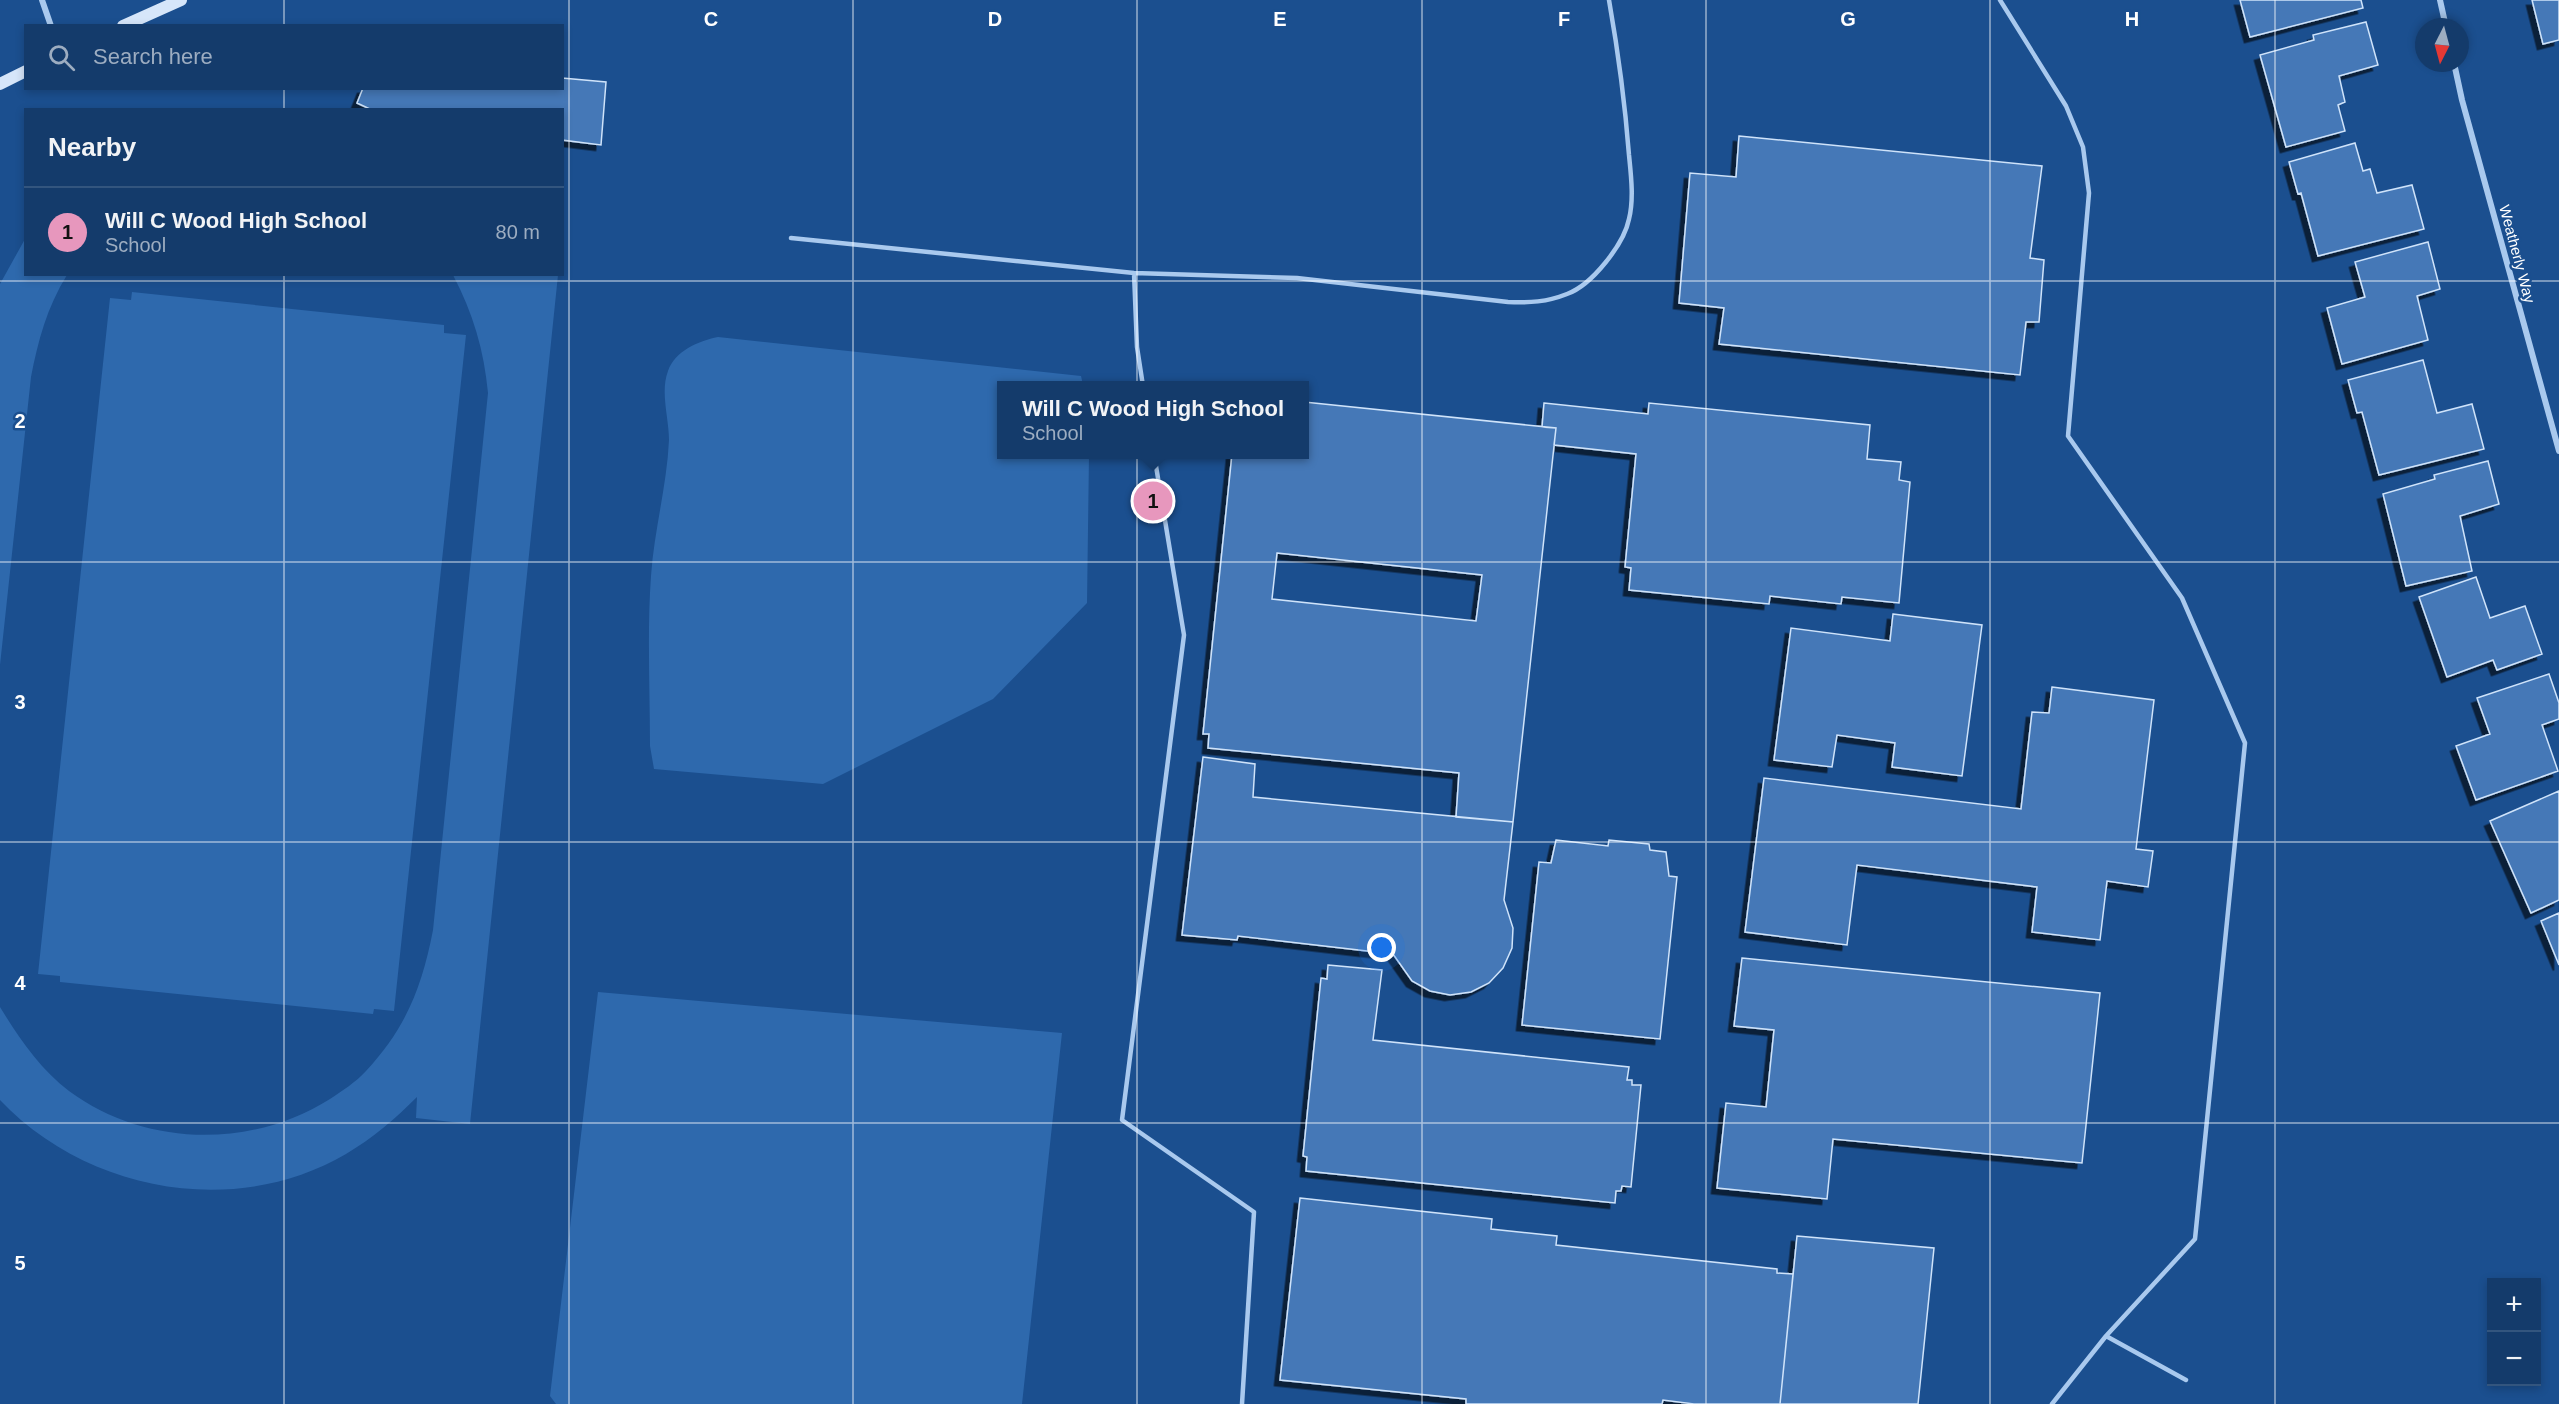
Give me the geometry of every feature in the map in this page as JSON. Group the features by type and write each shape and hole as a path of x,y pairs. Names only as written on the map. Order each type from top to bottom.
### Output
{"street":[{"path":"42,0 50,24"},
{"path":"127,24 181,0"},
{"path":"2440,0 2444,18"},
{"path":"0,84 24,72"},
{"name":"Weatherly Way","path":"2456,72 2559,451"}],"lane":[{"path":"791,238 1134,273 1297,278 1508,302 1536,303 1569,294 1599,271 1620,244 1629,218 1631,171 1627,120 1609,0"},
{"path":"2001,0 2066,106 2083,147 2089,193 2068,436 2182,598 2245,743 2195,1239 2106,1336 2052,1404"},
{"path":"1134,273 1137,347 1142,381"},
{"path":"1155,459 1184,635 1122,1120 1254,1212 1242,1404"},
{"path":"2106,1336 2186,1380"}],"shaded area":[{"path":"24,241 24,276 66,276 44,324 31,377 0,665 0,284"},
{"path":"453,276 558,276 470,1124 416,1118 417,1097 383,1128 346,1154 303,1174 257,1186 211,1190 164,1186 118,1175 75,1156 35,1131 0,1100 0,1007 31,1052 69,1091 99,1109 131,1123 164,1131 198,1135 233,1133 267,1127 299,1115 335,1096 358,1079 380,1055 402,1023 418,988 433,930 488,393 484,362 466,303"},
{"path":"132,292 444,325 444,333 466,335 394,1011 374,1009 373,1014 60,982 60,976 38,974 110,298 131,300"},
{"path":"718,337 1081,376 1082,381 997,381 997,459 1089,459 1087,603 993,699 823,784 654,769 650,746 649,618 651,576 669,440 665,396 666,379 671,364 676,358 688,348"},
{"path":"598,992 1062,1033 1022,1404 556,1404 550,1396"}],"building":[{"path":"2240,0 2361,0 2363,8 2250,37"},
{"path":"2532,0 2559,0 2559,40 2543,44"},
{"path":"2366,22 2378,65 2339,76 2345,102 2338,105 2345,131 2286,147 2260,55 2314,40 2313,35"},
{"path":"564,78 606,82 601,145 564,140 564,108 368,108 357,103 362,90 564,90"},
{"path":"1739,136 2042,166 2030,258 2044,260 2039,322 2026,322 2020,375 1719,344 1724,308 1679,303 1690,173 1736,177"},
{"path":"2355,143 2363,171 2370,169 2377,193 2412,185 2424,229 2318,256 2301,193 2298,194 2289,162"},
{"path":"2428,242 2440,289 2417,296 2428,340 2342,364 2327,308 2365,297 2355,262"},
{"path":"2423,360 2437,413 2472,404 2484,449 2379,475 2362,412 2357,413 2348,380"},
{"path":"1309,403 1556,428 1513,822 1456,817 1459,773 1208,748 1209,734 1203,734 1231,459 1309,459","holes":["1277,553 1482,575 1476,621 1272,599"]},
{"path":"1544,403 1648,414 1649,403 1870,425 1867,459 1901,462 1899,480 1910,482 1899,603 1842,597 1841,604 1770,596 1769,604 1629,590 1631,568 1625,567 1636,454 1554,445 1556,428 1542,427"},
{"path":"2488,461 2499,504 2460,516 2472,571 2406,586 2383,494 2435,479 2434,475"},
{"path":"2476,577 2490,618 2525,606 2542,654 2497,670 2493,660 2447,677 2419,597"},
{"path":"1893,614 1982,625 1962,776 1892,767 1895,743 1837,735 1832,767 1774,760 1791,628 1890,641"},
{"path":"2549,674 2559,703 2559,719 2542,725 2558,771 2476,800 2456,746 2490,734 2477,698"},
{"path":"2052,687 2154,700 2136,849 2153,851 2148,887 2107,881 2100,940 2032,932 2037,887 1857,865 1847,945 1745,932 1764,778 2021,809 2032,712 2049,713"},
{"path":"1203,757 1255,764 1253,797 1513,822 1504,900 1513,928 1512,948 1503,968 1489,983 1471,992 1450,995 1430,991 1412,981 1393,954 1238,936 1237,940 1182,935"},
{"path":"2559,791 2559,900 2531,913 2490,821"},
{"path":"1556,840 1608,846 1609,840 1649,844 1650,850 1666,852 1669,876 1677,877 1660,1039 1522,1025 1539,862 1551,863"},
{"path":"2559,913 2559,965 2541,921"},
{"path":"1742,958 2100,993 2082,1163 1833,1139 1827,1199 1717,1188 1726,1103 1766,1107 1774,1030 1734,1026"},
{"path":"1328,965 1382,970 1373,1040 1629,1067 1627,1080 1632,1080 1632,1085 1641,1085 1631,1187 1622,1186 1621,1191 1616,1191 1615,1203 1306,1171 1307,1157 1303,1156 1321,978 1327,979"},
{"path":"1300,1198 1492,1219 1491,1229 1557,1236 1556,1245 1777,1269 1777,1273 1793,1274 1780,1404 1694,1404 1663,1400 1662,1404 1466,1404 1466,1399 1280,1380"},
{"path":"1797,1236 1934,1248 1918,1404 1780,1404"}],"place":[{"name":"Will C Wood High School","path":"1153,501"}]}
